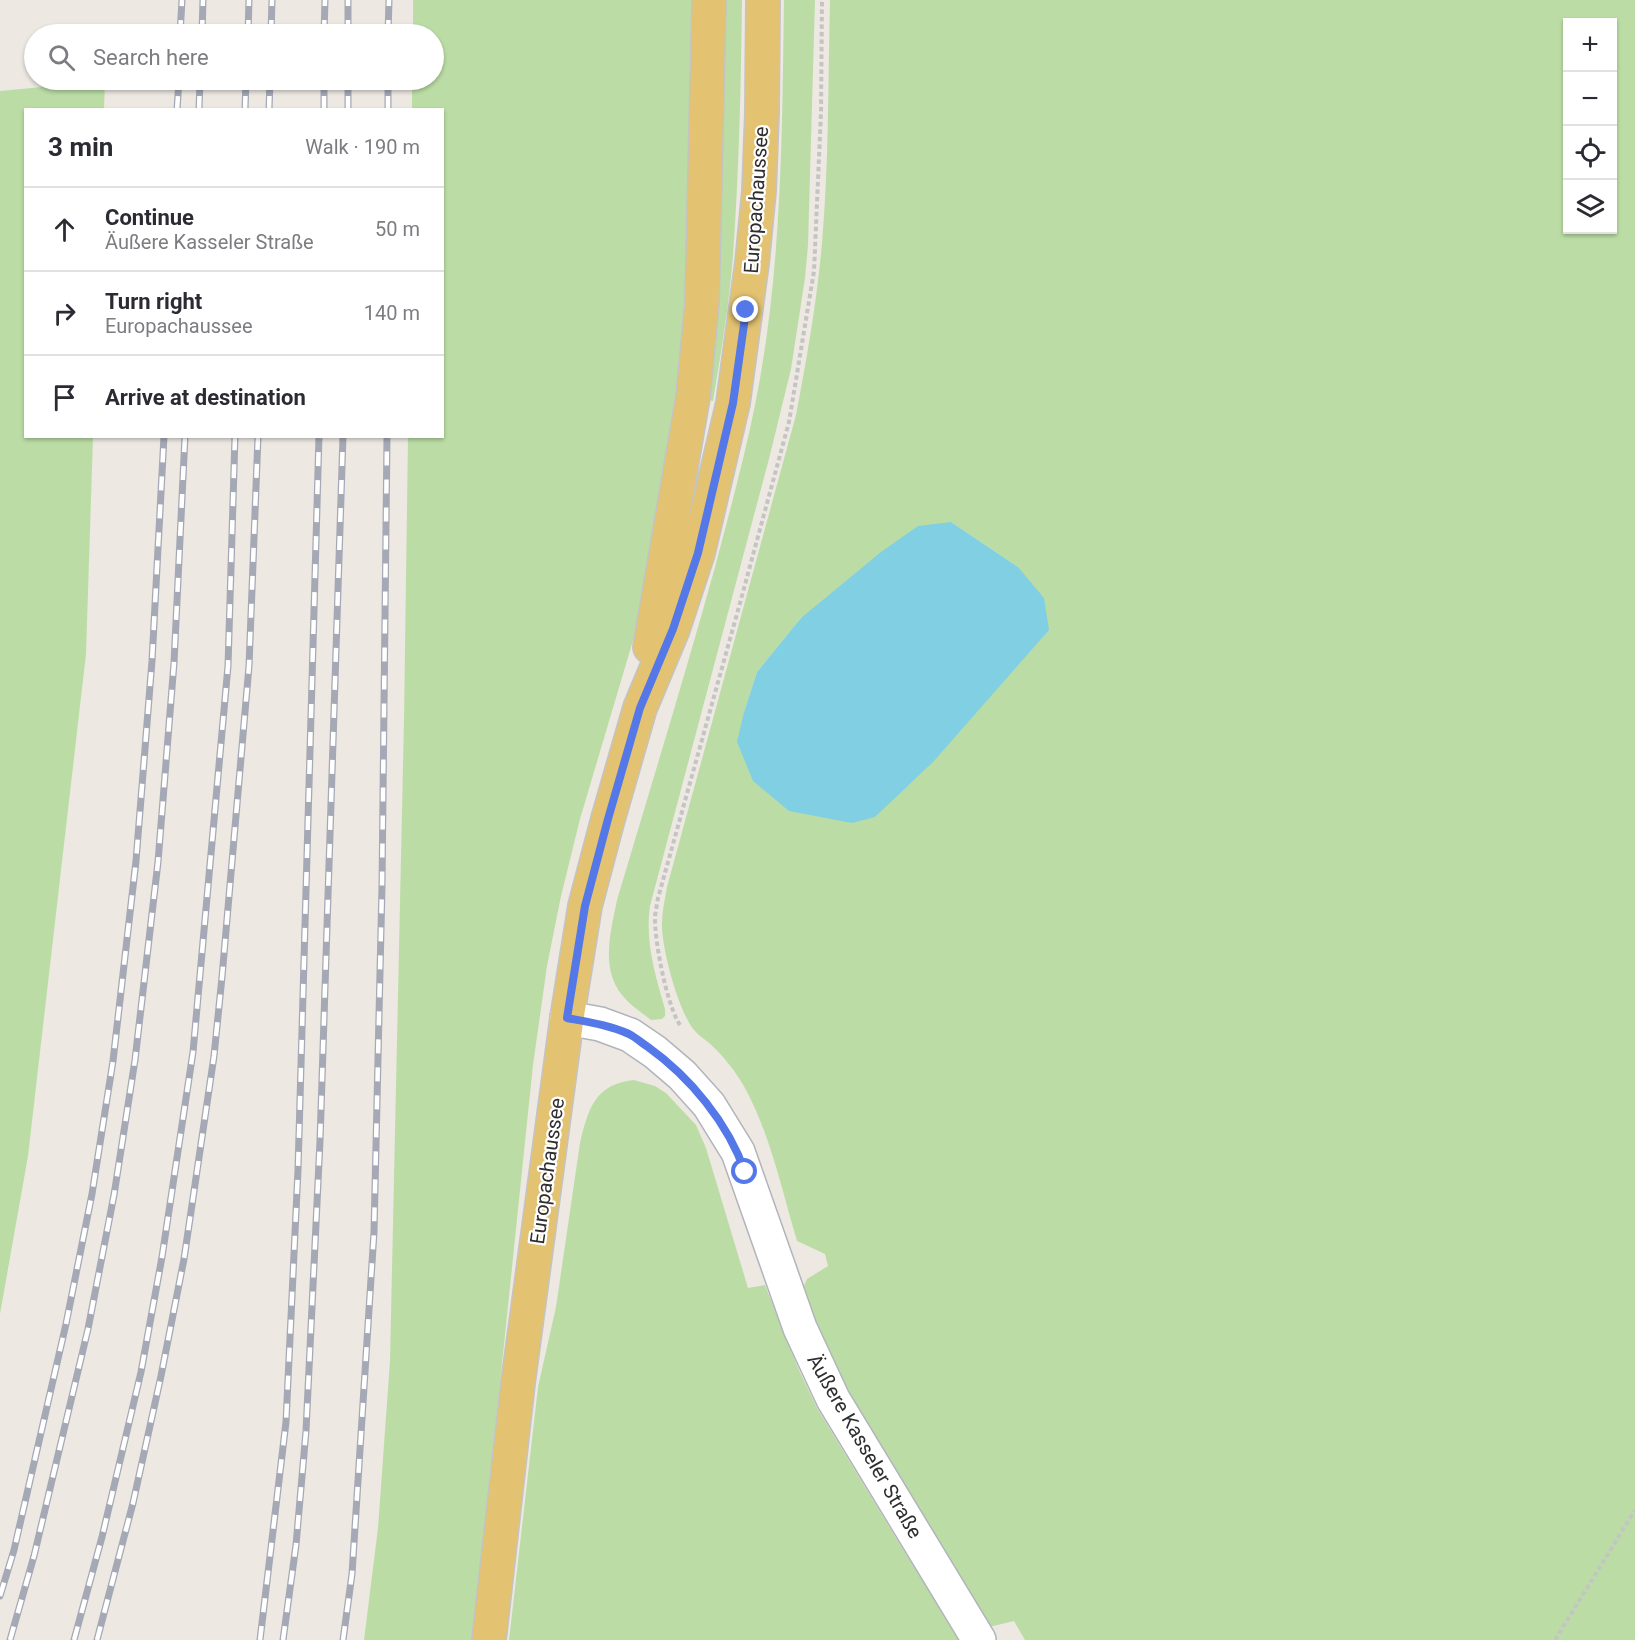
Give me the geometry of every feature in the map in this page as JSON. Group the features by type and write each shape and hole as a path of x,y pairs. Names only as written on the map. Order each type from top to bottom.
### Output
{"main road":[{"name":"Europachaussee","path":"640,708 693,397 702,303 709,0"},
{"name":"Europachaussee","path":"489,1640 517,1395 567,1018 585,906 640,708 673,629 698,553 733,403 752,263 759,191 763,0"}],"street":[{"name":"Äußere Kasseler Straße","path":"567,1018 600,1024 630,1035 682,1075 709,1106 738,1152 800,1328 833,1399 979,1640"}],"path":[{"path":"681,1027 672,1007 662,965 655,918 658,898 789,422 814,271 821,112 822,0"},
{"path":"1556,1640 1635,1510"}],"green space":[{"path":"413,0 693,0 691,330 648,590 580,819 547,966 533,1065 472,1640 364,1640 378,1528 390,1361 408,438 444,438 444,108 412,108 412,90 444,90 444,24 413,24"},
{"path":"722,0 742,0 741,64 733,256 713,401 708,400"},
{"path":"784,0 815,0 808,245 805,278 791,369 770,455 650,906 650,945 665,1009 665,1016 662,1019 651,1020 628,1002 615,984 609,961 610,937 617,900 715,567 755,405 771,305 776,254 781,153"},
{"path":"830,0 1635,0 1635,1640 1025,1640 1014,1621 989,1627 839,1385 803,1288 807,1279 828,1266 825,1254 797,1241 769,1145 755,1108 738,1077 689,1022 677,996 662,934 667,887 796,415 808,351 822,243 827,152","holes":["951,522 1018,567 744,712 757,672 801,618"]},
{"path":"24,89 105,90 104,108 24,108 24,438 93,438 86,654 28,1156 0,1314 0,91"},
{"path":"634,1080 655,1086 666,1093 696,1125 706,1148 748,1288 765,1285 798,1368 817,1408 960,1640 509,1640 538,1387 556,1307 580,1143 586,1119 595,1100 610,1087"}],"water":[{"path":"951,522 1018,567 1044,598 1049,630 934,761 875,817 852,823 789,811 753,781 737,742 757,672 801,618 881,552 918,526"}],"railway":[{"path":"181,24 182,0"},
{"path":"202,24 203,0"},
{"path":"248,24 249,0"},
{"path":"271,24 272,0"},
{"path":"324,24 325,0"},
{"path":"348,0 348,24"},
{"path":"388,24 389,0"},
{"path":"177,108 178,90"},
{"path":"199,108 200,90"},
{"path":"245,108 246,90"},
{"path":"269,108 270,90"},
{"path":"324,90 324,108"},
{"path":"348,90 348,108"},
{"path":"388,90 388,108"},
{"path":"0,1596 14,1550 66,1324 92,1194 113,1061 136,861 152,661 164,438"},
{"path":"10,1640 34,1556 88,1329 114,1195 135,1060 158,862 174,663 185,438"},
{"path":"74,1640 102,1537 141,1372 162,1257 193,1052 228,666 235,438"},
{"path":"97,1640 133,1503 161,1376 184,1259 214,1056 249,666 258,438"},
{"path":"260,1640 286,1422 298,1170 319,438"},
{"path":"283,1640 296,1545 306,1431 320,1141 343,438"},
{"path":"343,1640 352,1574 374,1232 382,886 387,438"}],"route":[{"path":"745,1172 738,1152 709,1106 682,1075 630,1035 600,1024 567,1018 585,906 608,819 640,708 673,629 698,553 733,403 746,310"}]}
